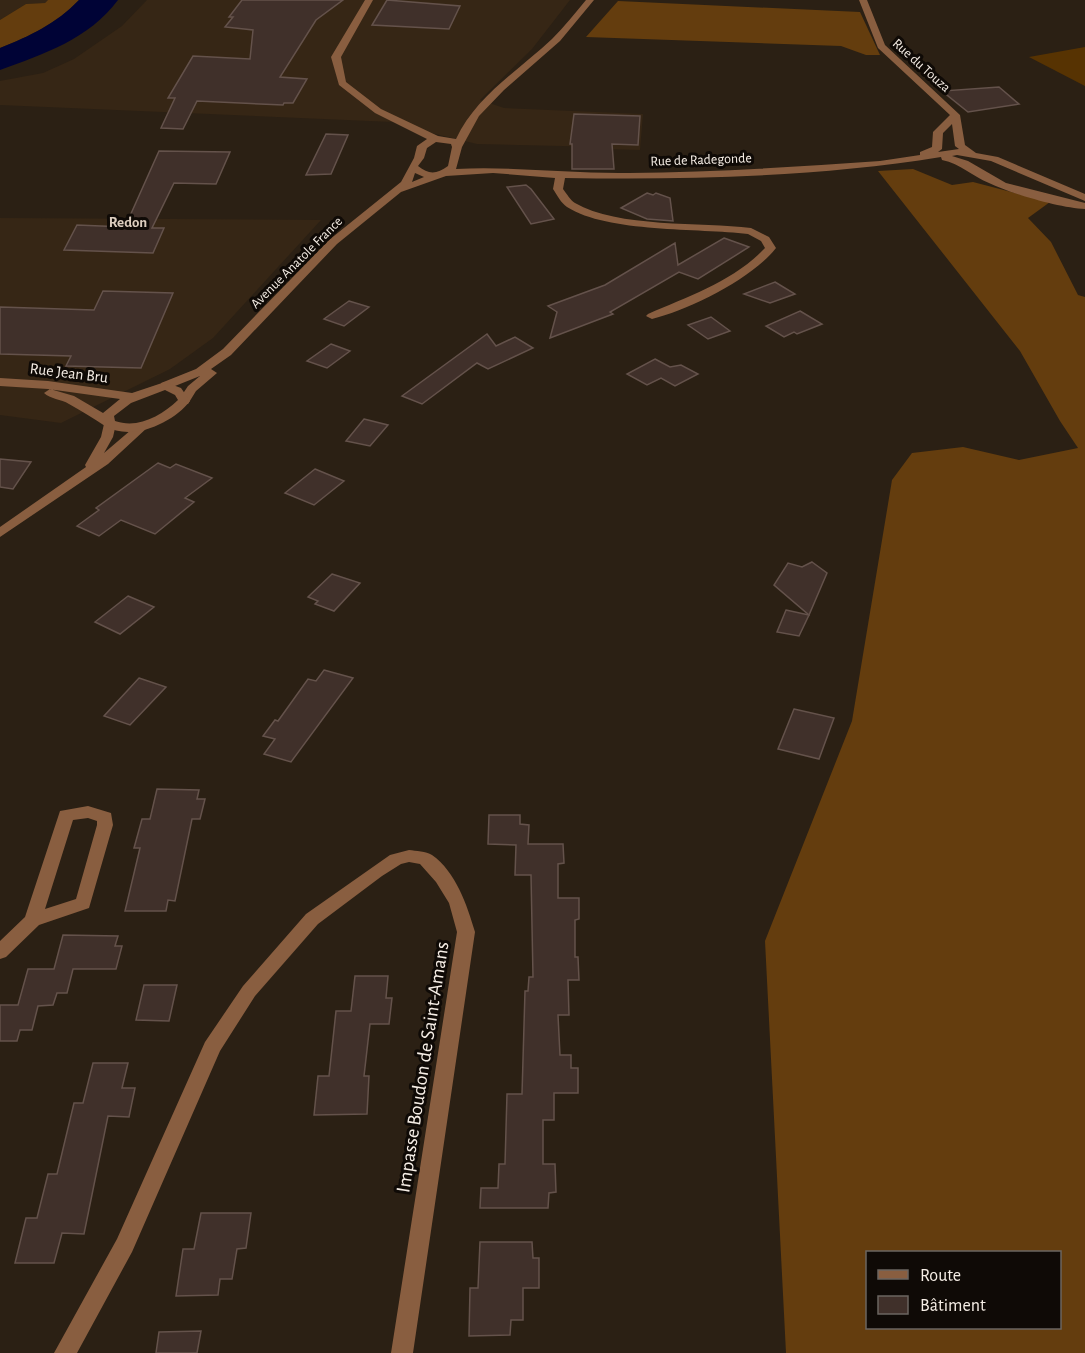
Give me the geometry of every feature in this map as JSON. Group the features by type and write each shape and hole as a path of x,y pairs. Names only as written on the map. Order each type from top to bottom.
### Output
{"street":[{"path":"369,0 336,57 342,83 355,95 393,119 437,139 454,142 456,152"},
{"path":"393,119 416,140 419,158 413,166 422,174 442,174 453,167 465,128 491,95 557,39 590,0"},
{"name":"Rue du Touza","path":"863,0 881,46 955,116 938,132 937,149 910,160"},
{"path":"955,116 960,146 978,155"},
{"path":"418,154 423,144 465,128"},
{"name":"Rue de Radegonde","path":"456,152 493,170"},
{"path":"910,160 945,153 978,155 994,159 1085,198"},
{"path":"910,160 953,158 998,183 1085,207"},
{"name":"Rue de Radegonde","path":"442,174 493,170 560,175 629,176 811,169 910,160"},
{"name":"Avenue Anatole France","path":"390,198 406,183 413,166"},
{"name":"Avenue Anatole France","path":"134,397 200,372 227,352 333,242 412,184 442,174"},
{"path":"560,175 558,189 568,203 584,211 615,219 751,231 765,239 771,248 763,258 707,292 652,316"},
{"name":"Avenue Anatole France","path":"0,532 86,473 142,427 179,407 192,389 219,364 227,352"},
{"name":"Rue Jean Bru","path":"0,382 48,385 134,397"},
{"name":"Rue Jean Bru","path":"0,382 60,395 109,422"},
{"path":"165,386 178,390 184,401"},
{"path":"86,473 100,453 110,411 134,397"},
{"path":"109,422 123,428 142,427"},
{"path":"0,952 33,920 83,903 105,825 105,817 88,812 66,815 33,920"},
{"name":"Impasse Boudon de Saint-Amans","path":"65,1353 125,1245 212,1047 249,991 312,919 389,863 409,856 425,860 442,877 457,902 466,932 402,1353"}],"shaded area":[{"path":"0,0 48,0 45,3 26,4 0,20"},
{"path":"48,0 79,0 61,16 42,28 0,48 0,20 26,4 45,3"},
{"path":"79,0 118,0 94,25 65,44 0,70 0,48 42,28 61,16"},
{"path":"147,0 570,0 532,49 480,100 504,108 643,114 640,150 477,144 423,131 393,120 393,122 0,105 0,81 43,73 74,59 122,26"},
{"path":"618,1 860,12 880,55 866,55 841,46 586,37"},
{"path":"1085,47 1085,86 1029,57"},
{"path":"913,169 952,185 973,182 1050,202 1028,218 1051,242 1078,295 1085,297 1085,1353 786,1353 765,941 852,721 892,480 912,453 963,447 1019,460 1078,448 1020,351 878,171"},
{"path":"0,218 321,220 213,338 170,369 61,423 0,415"}],"building":[{"path":"242,0 343,0 316,20 280,77 307,79 293,103 283,105 197,101 183,129 161,128 175,98 168,98 193,56 250,59 253,30 225,27 233,17 229,17"},
{"path":"387,0 460,6 449,29 372,25"},
{"path":"999,87 1019,104 968,112 942,91"},
{"path":"574,114 640,116 638,145 612,144 614,169 572,169 572,144 570,144"},
{"path":"326,134 348,135 331,174 306,175"},
{"path":"159,151 230,152 216,184 174,183 152,228 164,228 153,253 64,250 77,225 125,227"},
{"path":"526,185 554,219 531,224 507,187"},
{"path":"647,193 653,195 656,193 670,198 673,221 647,219 621,208"},
{"path":"724,238 749,247 698,279 679,272 610,312 613,314 550,338 557,312 548,306 605,285 675,243 678,265"},
{"path":"775,282 795,294 770,303 744,294"},
{"path":"103,291 173,293 141,368 66,366 71,356 0,354 0,307 94,310"},
{"path":"349,301 369,307 344,326 324,319"},
{"path":"800,311 822,324 784,337 766,326"},
{"path":"711,317 730,331 708,339 688,325"},
{"path":"487,334 496,346 515,337 533,348 488,369 477,363 422,404 402,396"},
{"path":"331,344 350,351 327,368 307,361"},
{"path":"655,359 670,367 681,365 698,374 675,386 661,378 647,385 627,374"},
{"path":"364,419 388,425 370,446 346,441"},
{"path":"0,459 31,462 13,489 0,487"},
{"path":"158,463 170,468 176,464 212,478 185,498 194,502 155,534 121,520 99,536 77,526 99,510 96,508"},
{"path":"315,469 344,481 314,505 285,493"},
{"path":"812,562 827,573 809,615 774,585 788,563 802,567"},
{"path":"332,574 360,583 334,611 315,604 318,601 308,597"},
{"path":"128,596 154,607 120,634 95,622"},
{"path":"786,610 809,615 799,636 777,632"},
{"path":"324,670 353,678 291,762 264,754 275,739 263,736 275,720 278,721 308,679 316,681"},
{"path":"139,678 166,687 130,725 104,716"},
{"path":"794,709 834,718 819,759 778,749"},
{"path":"157,789 199,790 197,799 205,799 200,819 192,819 175,901 168,900 166,911 125,911 140,848 134,848 142,819 150,819"},
{"path":"489,815 520,815 520,824 529,825 528,844 563,844 564,863 558,864 558,898 579,898 579,919 575,920 575,957 578,957 579,980 568,980 569,1015 558,1015 560,1055 571,1055 571,1068 578,1068 578,1093 554,1093 554,1120 543,1120 543,1164 555,1164 556,1192 549,1193 548,1208 480,1208 481,1188 498,1188 499,1164 505,1164 507,1094 522,1094 525,991 528,991 529,977 533,977 531,875 515,875 516,845 488,844"},
{"path":"63,935 118,936 115,946 122,946 116,969 73,969 67,993 57,993 53,1005 38,1006 32,1030 20,1030 17,1041 0,1041 0,1005 18,1005 28,969 54,969"},
{"path":"355,976 388,976 386,998 392,998 389,1024 370,1024 364,1076 369,1076 367,1114 314,1115 318,1076 329,1076 336,1011 351,1011"},
{"path":"144,985 177,985 169,1021 136,1020"},
{"path":"93,1063 128,1063 122,1088 135,1088 129,1117 108,1116 84,1234 62,1233 54,1263 15,1263 26,1218 37,1218 48,1174 57,1174 74,1103 83,1103"},
{"path":"201,1213 251,1213 246,1248 237,1249 232,1279 220,1279 218,1295 176,1296 183,1249 194,1249"},
{"path":"480,1242 532,1242 533,1258 539,1258 539,1288 523,1288 523,1320 511,1320 510,1335 469,1336 470,1288 478,1288"},
{"path":"201,1331 197,1353 156,1353 159,1332"}],"district":[{"name":"Redon","path":"128,222"}]}
